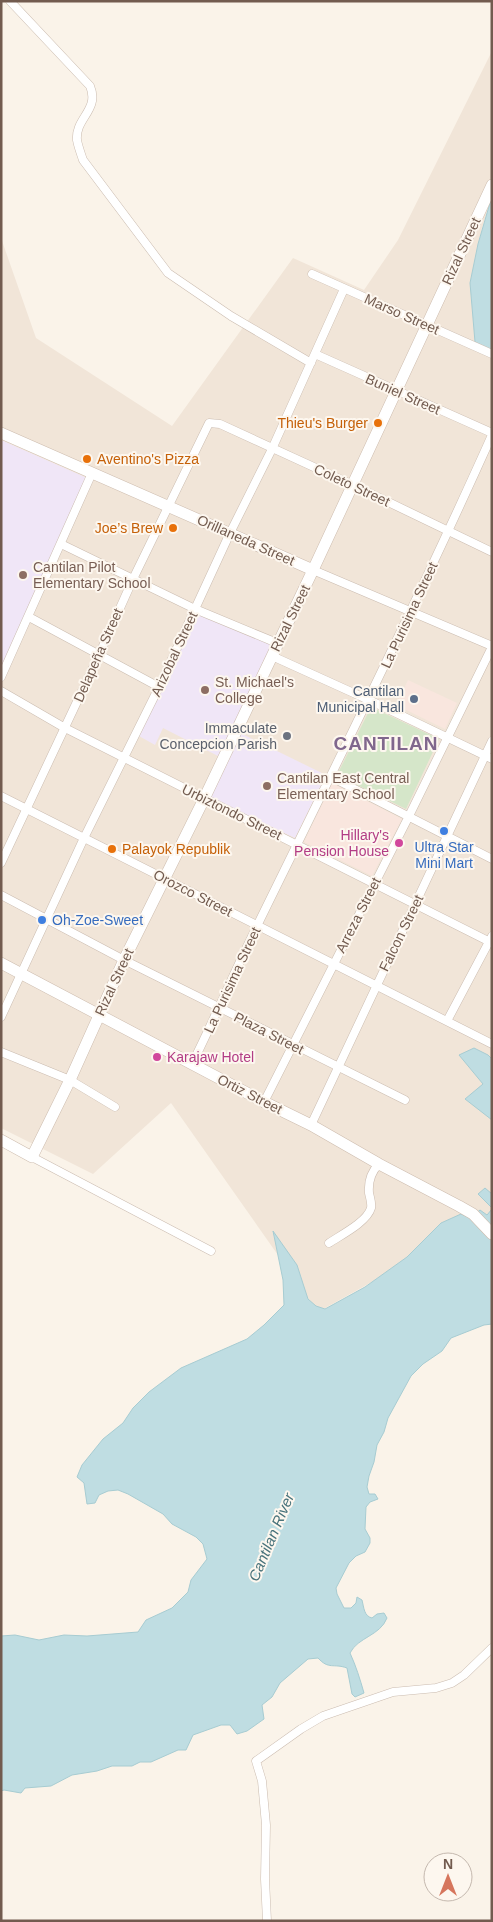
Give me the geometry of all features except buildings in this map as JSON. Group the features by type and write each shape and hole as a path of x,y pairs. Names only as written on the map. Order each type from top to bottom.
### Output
{"street":[{"path":"10,1 90,86 93,93 93,101 81,124 77,140 83,160 168,273 231,316 311,363"},
{"name":"Rizal Street","path":"32,1157 70,1080 124,960 204,799 313,570 492,185"},
{"name":"Marso Street","path":"312,274 492,354"},
{"name":"Arizobal Street","path":"1,1016 84,838 159,687 230,533 272,448 344,289"},
{"name":"Buniel Street","path":"315,354 492,434"},
{"name":"Coleto Street","path":"212,423 220,424 353,485 492,552"},
{"name":"Delapeña Street","path":"1,863 99,655 132,579 207,428 212,423"},
{"name":"Orillaneda Street","path":"1,432 409,612 492,646"},
{"name":"La Purisima Street","path":"192,1064 257,926 369,700 449,531 492,434"},
{"path":"1,677 92,473"},
{"path":"61,544 195,609 277,643"},
{"path":"29,617 159,687"},
{"name":"Arreza Street","path":"264,1102 492,646"},
{"path":"272,656 488,757"},
{"name":"Urbiztondo Street","path":"1,691 65,728 204,799 374,883 415,906 491,940"},
{"name":"Falcon Street","path":"311,1125 447,835 488,757 492,741"},
{"path":"331,777 492,859"},
{"name":"Orozco Street","path":"1,796 492,1044"},
{"name":"Plaza Street","path":"1,895 293,1046 404,1100"},
{"path":"447,1021 491,940"},
{"name":"Ortiz Street","path":"1,963 311,1125 379,1164 421,1185 473,1214 492,1234"},
{"path":"1,1052 70,1080 115,1107"},
{"path":"1,1140 211,1251"},
{"path":"329,1243 363,1220 368,1214 371,1207 369,1190 371,1176 379,1164"},
{"path":"267,1921 265,1893 266,1825 262,1781 256,1761 323,1716 394,1692 436,1688 452,1683 464,1675 492,1648"}],"shaded area":[{"path":"492,51 492,196 482,228 470,283 475,342 492,352 492,1215 318,1312 171,1103 93,1174 1,1128 1,238 36,338 172,426 293,258 364,290 398,240"},
{"name":"Cantilan Pilot Elementary School","path":"1,440 87,478 1,671"},
{"name":"St. Michael's College","path":"197,613 270,643 269,653 218,756 163,728 155,745 139,736"},
{"path":"408,680 457,703 445,729 396,705"},
{"name":"Cantilan East Central Elementary School","path":"240,733 326,775 295,838 209,797"},
{"path":"332,783 402,819 372,876 304,842"}],"green space":[{"path":"371,707 439,739 406,809 337,775"}],"water":[{"path":"492,196 492,352 475,342 470,283 478,244"},
{"path":"474,1048 492,1059 492,1120 465,1099 483,1084 459,1055"},
{"path":"485,1188 492,1194 492,1208 478,1194"},
{"name":"Cantilan River","path":"492,1209 492,1324 484,1325 451,1338 442,1351 423,1364 411,1376 388,1418 384,1432 377,1445 369,1476 367,1487 369,1494 375,1494 378,1499 370,1502 366,1507 365,1529 370,1538 370,1543 365,1552 356,1556 349,1563 336,1588 344,1608 351,1608 356,1603 357,1597 362,1600 369,1617 372,1618 377,1614 384,1613 387,1618 379,1629 358,1643 350,1653 364,1693 355,1697 352,1694 347,1668 325,1664 318,1658 308,1659 280,1683 272,1697 262,1705 264,1719 247,1731 237,1734 230,1725 221,1725 193,1735 186,1750 178,1750 151,1762 140,1762 132,1766 112,1766 97,1771 72,1775 51,1786 25,1788 21,1793 1,1791 1,1636 15,1635 39,1640 64,1635 87,1636 138,1632 146,1620 172,1608 188,1592 191,1580 207,1559 203,1544 196,1537 172,1524 163,1514 128,1494 118,1490 108,1491 99,1495 95,1503 87,1504 84,1483 77,1477 82,1465 103,1439 123,1423 133,1408 149,1392 181,1368 247,1339 284,1305 283,1280 273,1231 297,1265 308,1299 316,1306 325,1309 365,1287 407,1257 441,1223 461,1214 470,1218 480,1210 487,1215"}],"place":[{"name":"Thieu's Burger","path":"378,423"},
{"name":"Aventino's Pizza","path":"87,459"},
{"name":"Joe’s Brew","path":"173,528"},
{"name":"Cantilan Pilot Elementary School","path":"23,575"},
{"name":"St. Michael's College","path":"205,690"},
{"name":"Cantilan Municipal Hall","path":"414,699"},
{"name":"Immaculate Concepcion Parish","path":"287,736"},
{"name":"Cantilan East Central Elementary School","path":"267,786"},
{"name":"Ultra Star Mini Mart","path":"444,831"},
{"name":"Hillary's Pension House","path":"399,843"},
{"name":"Palayok Republik","path":"112,849"},
{"name":"Oh-Zoe-Sweet","path":"42,920"},
{"name":"Karajaw Hotel","path":"157,1057"}],"district":[{"name":"CANTILAN","path":"386,743"}]}
